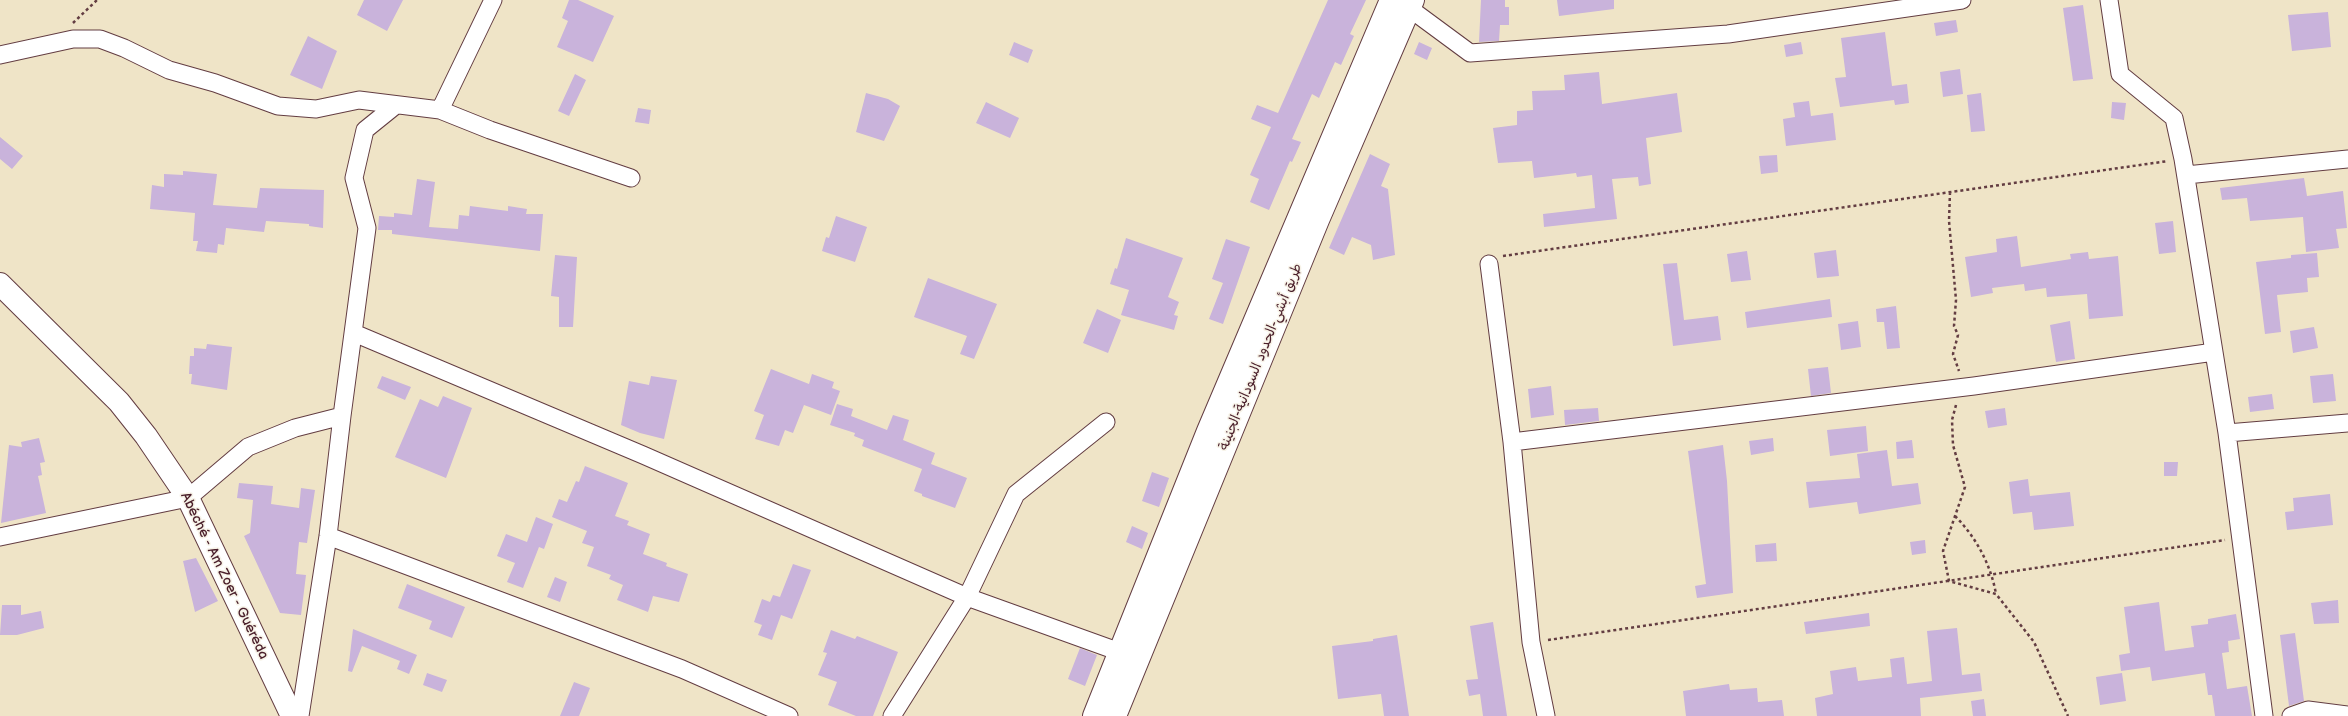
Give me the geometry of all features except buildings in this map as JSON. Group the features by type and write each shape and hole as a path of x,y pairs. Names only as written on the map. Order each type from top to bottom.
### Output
{"main road":[{"name":"طريق أبشي-الحدود السودانية-الجنينة","path":"1115,716 1128,656 1315,226 1398,2"},
{"name":"Abéché - Am Zoer - Guéréda","path":"0,284 119,402 146,436 188,498 292,716"},
{"path":"1094,716 1128,656"}],"street":[{"path":"440,110 493,0"},
{"path":"1398,2 1470,53 1728,34 1900,5 1962,0"},
{"path":"2109,0 2120,74 2174,118 2184,167 2227,433 2264,716"},
{"path":"0,55 73,40 100,39 124,48 169,70 215,83 278,106 316,109 359,100 440,110 490,130 631,178"},
{"path":"300,716 328,536 367,228 354,178 365,130 396,105"},
{"path":"2184,167 2348,159"},
{"path":"1495,260 1531,642 1546,716"},
{"path":"354,332 658,462 967,597 1128,656"},
{"path":"1512,442 1974,386 2214,352"},
{"path":"0,537 188,498 248,447 295,428 342,416"},
{"path":"892,716 967,597 1016,494 1106,422"},
{"path":"2227,433 2348,423"},
{"path":"328,536 682,669 788,716"},
{"path":"2291,716 2308,710 2348,715"}],"path":[{"path":"1495,260 1950,192 2184,167"},
{"path":"1949,581 1943,551 1964,487 1953,445 1952,420 1957,399 1974,386 1957,369 1953,354 1958,335 1954,326 1956,300 1949,221 1950,192"},
{"path":"1955,516 1970,531 1992,575 1996,594 2034,642 2068,716"},
{"path":"1531,642 2241,538"},
{"path":"1949,581 1996,594"}]}
